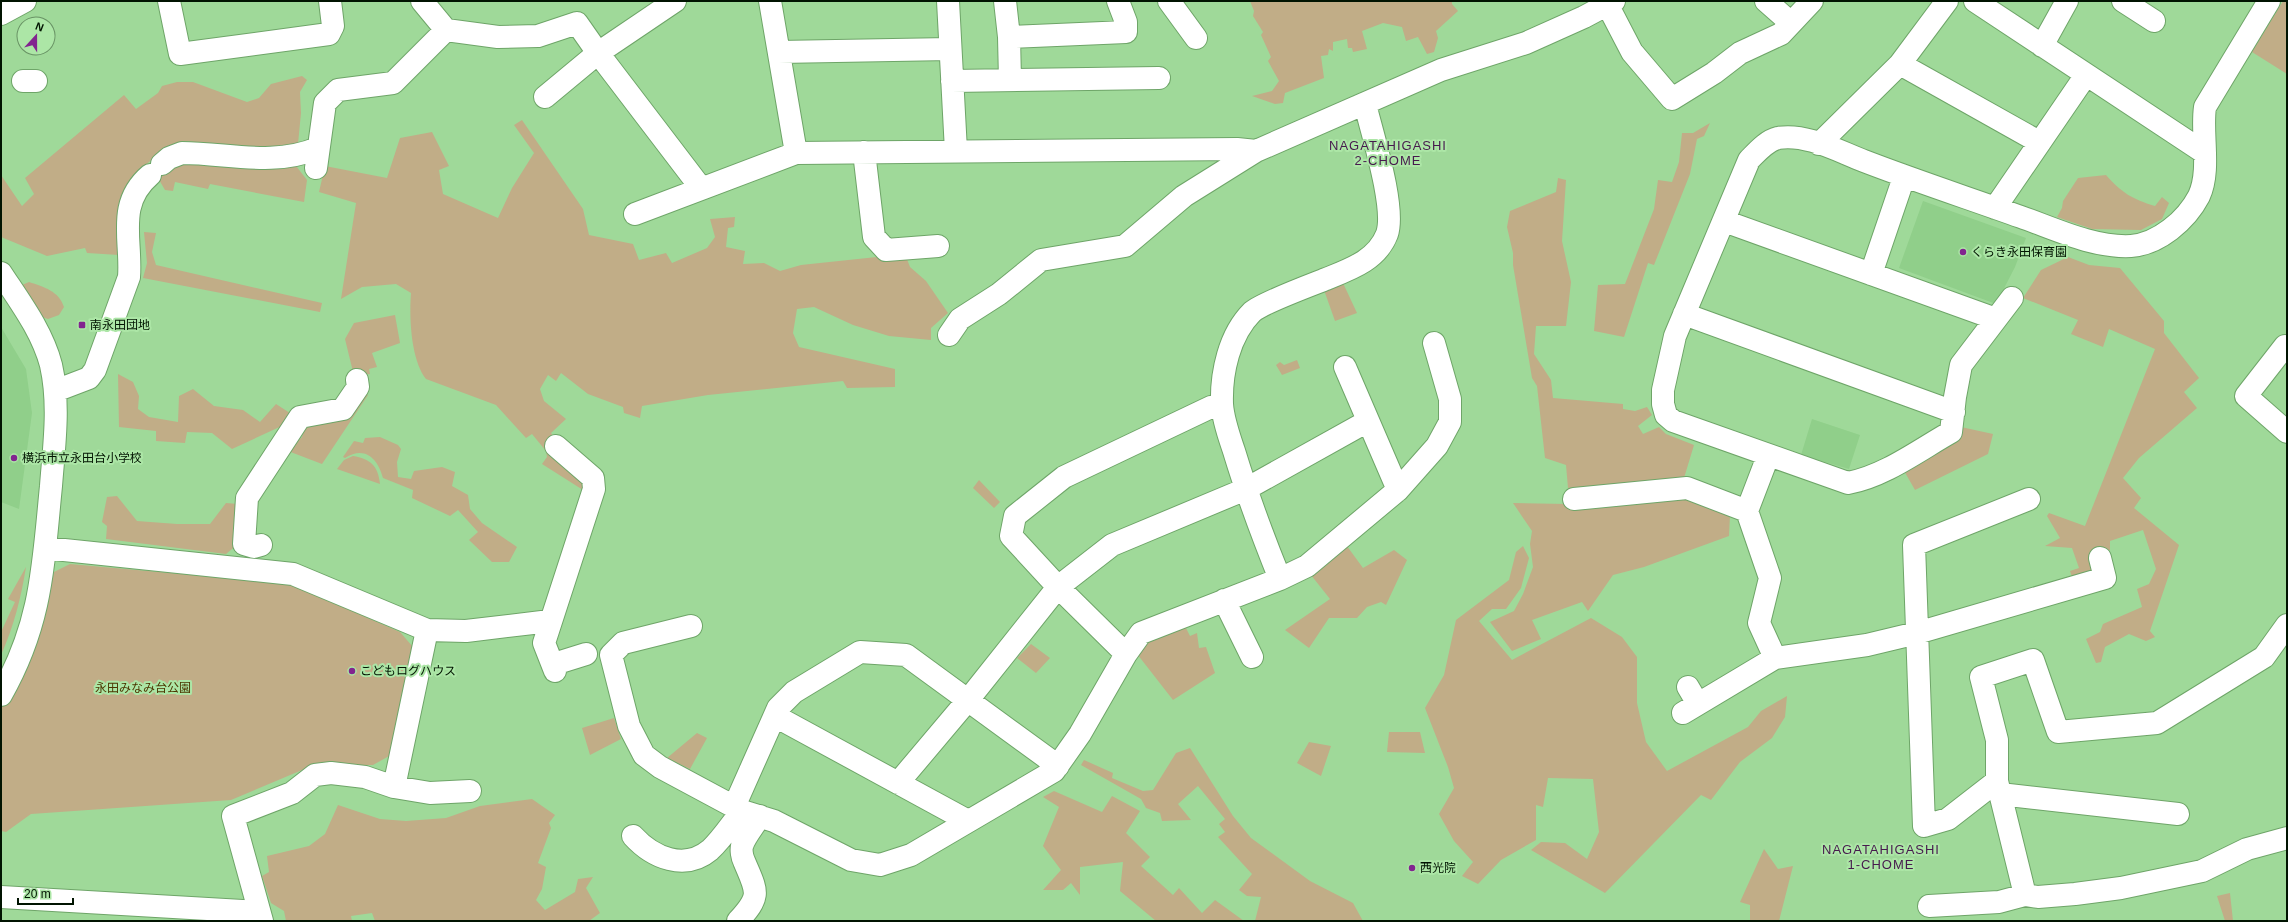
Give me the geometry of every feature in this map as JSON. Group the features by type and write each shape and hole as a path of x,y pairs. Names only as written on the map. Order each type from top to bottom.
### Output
{"street":[{"path":"1,14 25,1"},
{"path":"169,1 180,54 329,34 333,26 330,1"},
{"path":"422,1 446,30 498,37 538,36 577,23 598,53 701,188"},
{"path":"545,97 598,53 674,1"},
{"path":"770,1 796,152"},
{"path":"948,1 956,151"},
{"path":"1005,1 1009,37 1010,80"},
{"path":"1009,37 1126,32 1126,22 1118,1"},
{"path":"1169,1 1196,38"},
{"path":"1766,1 1791,23"},
{"path":"949,335 960,319 999,294 1041,260 1125,246 1184,196 1256,151 1441,70 1526,43 1611,3 1632,52 1672,99 1714,73 1740,53 1781,34 1812,1"},
{"path":"1819,144 1900,64 1947,1"},
{"path":"1974,1 2205,152"},
{"path":"2042,46 2068,1"},
{"path":"2124,1 2154,21"},
{"path":"2012,298 2004,311 1996,319 1961,365 1951,432 1879,474 1861,481 1848,483 1768,456 1673,421 1666,415 1663,404 1663,390 1675,336 1750,160 1763,146 1777,138 1796,138 1819,144 1904,176 2083,238 2111,246 2131,246 2150,242 2169,231 2186,214 2199,196 2205,152 2206,133 2203,122 2205,107 2269,1"},
{"path":"55,391 89,378 94,370 128,277 130,264 126,232 128,210 136,192 156,169 169,158 182,153 269,159 295,156 317,158 325,103 338,90 394,83 446,30"},
{"path":"779,52 950,49"},
{"path":"1900,64 2039,142"},
{"path":"1995,208 2086,75"},
{"path":"952,81 1158,78"},
{"path":"1280,578 1246,489 1222,406 1226,363 1232,344 1240,327 1253,311 1347,270 1373,256 1381,247 1388,232 1389,207 1366,104"},
{"path":"635,214 796,152 1237,149 1256,151"},
{"path":"864,152 874,237 886,250 938,246"},
{"path":"1871,274 1904,176"},
{"path":"1724,221 1996,319"},
{"path":"1,272 35,326 45,346 55,391 56,434 42,578 33,624 17,666 1,695"},
{"path":"1684,314 1954,412"},
{"path":"600,653 629,726 644,755 660,767 745,811 774,821 851,860 880,864 911,855 1054,771 1080,734 1126,654 1141,633 1280,578 1306,566 1398,490 1437,446 1450,422 1450,399 1434,343"},
{"path":"2287,348 2285,346 2246,396 2287,432"},
{"path":"1345,367 1398,490"},
{"path":"261,545 254,548 244,544 247,498 300,417 343,409 358,386 357,380"},
{"path":"1126,654 1058,588 1011,536 1015,516 1064,477 1211,407 1222,406"},
{"path":"898,783 968,700 1058,588 1112,545 1246,489 1368,421"},
{"path":"556,446 593,478 594,490 588,499 544,643 554,668 623,644 691,626"},
{"path":"1768,456 1747,511 1770,578 1759,623 1775,658"},
{"path":"1574,499 1687,488 1747,511"},
{"path":"2029,500 1914,545 1924,826 1948,819 1999,787 2178,814"},
{"path":"45,548 293,574 427,630 466,631 550,621"},
{"path":"1689,701 1775,658 1866,645 1917,633 2105,578 2100,558"},
{"path":"1224,600 1252,656"},
{"path":"2025,895 1999,787 1997,740 1981,677 2033,660 2058,732 2157,723 2264,657 2287,624"},
{"path":"394,787 427,630"},
{"path":"738,921 751,907 755,900 756,893 742,857 745,811 778,708 794,692 860,652 906,655 1058,766"},
{"path":"775,716 968,821"},
{"path":"1,897 261,916 233,816 292,793 315,776 331,772 365,777 394,787 430,793 470,791"},
{"path":"633,836 641,844 669,860 686,862 710,850 745,811"},
{"path":"1928,906 2000,902 2025,895 2038,897 2121,888 2202,871 2247,849 2287,838"}],"shaded area":[{"name":"くらき永田保育園","path":"1923,201 2026,238 2015,267 1996,304 1899,268"},
{"name":"横浜市立永田台小学校","path":"1,327 26,369 32,413 19,509 1,502"},
{"path":"1812,419 1860,435 1849,469 1801,455"}],"green space":[{"path":"1250,1 1452,1 1452,4 1458,11 1436,31 1438,38 1434,52 1427,54 1418,37 1406,41 1402,27 1383,23 1362,31 1367,49 1353,52 1352,48 1348,48 1347,39 1333,42 1333,51 1329,49 1328,55 1321,56 1324,78 1285,93 1283,103 1275,104 1252,96 1272,91 1279,81 1268,61 1271,57 1261,35 1263,32 1253,16 1254,11"},
{"path":"2283,1 2287,1 2287,74 2252,52"},
{"path":"302,76 307,80 300,92 301,113 298,144 274,149 183,141 157,155 133,176 121,205 119,255 87,253 85,248 47,256 1,237 1,175 22,206 34,194 25,178 124,95 136,109 158,93 162,86 177,82 193,82 247,102 259,98 271,84"},
{"path":"522,120 583,209 589,235 633,244 639,260 666,253 672,263 707,248 715,237 710,219 735,217 734,227 728,228 726,247 745,251 743,264 764,263 780,271 801,265 905,254 910,267 926,281 948,313 931,328 931,340 889,336 853,325 814,307 797,309 793,333 799,347 895,369 895,387 847,388 843,381 708,395 642,406 640,418 624,413 623,407 588,394 561,373 556,381 548,375 540,389 544,401 566,419 551,433 588,479 583,490 542,464 547,457 546,451 532,434 526,438 496,405 426,379 421,371 414,350 410,314 411,293 396,284 362,287 341,299 356,203 319,192 325,166 387,178 400,138 432,132 449,166 439,170 443,194 498,218 512,188 534,153 514,125"},
{"path":"1710,123 1704,136 1697,139 1690,174 1654,265 1648,263 1624,337 1594,331 1598,285 1625,284 1654,209 1658,180 1672,182 1679,162 1682,133 1693,133"},
{"path":"293,162 307,180 304,202 210,184 208,189 175,182 173,191 165,190 158,178 171,163"},
{"path":"2106,175 2122,191 2140,201 2155,206 2162,197 2169,203 2162,219 2141,230 2092,229 2057,217 2062,208 2063,201 2078,178"},
{"path":"1558,178 1566,180 1562,241 1571,282 1566,326 1536,326 1534,354 1551,380 1553,398 1623,404 1623,409 1635,411 1647,407 1652,415 1638,426 1643,434 1659,427 1666,434 1694,445 1684,478 1568,488 1566,465 1545,458 1537,386 1532,378 1513,265 1513,253 1507,227 1510,211 1556,192"},
{"path":"144,232 156,233 152,252 156,265 322,303 320,312 143,278 147,263"},
{"path":"2068,257 2089,265 2120,268 2164,321 2164,333 2199,378 2184,392 2197,408 2139,458 2123,478 2141,498 2134,508 2179,545 2150,631 2155,637 2146,641 2129,634 2105,647 2101,662 2096,663 2086,639 2100,632 2103,624 2142,607 2137,589 2149,584 2156,569 2143,530 2110,541 2110,550 2093,553 2096,569 2072,577 2070,571 2079,568 2072,548 2045,546 2060,538 2047,516 2049,513 2085,526 2155,349 2109,329 2103,347 2071,334 2078,320 2023,298 2041,270"},
{"path":"29,282 50,290 59,297 64,307 59,315 48,319 39,316 22,285"},
{"path":"1343,283 1357,313 1335,321 1324,290"},
{"path":"395,315 400,343 372,353 377,367 369,369 370,374 354,376 345,339 354,323"},
{"path":"1297,360 1300,368 1282,375 1276,365 1280,362 1284,365"},
{"path":"118,374 133,382 139,396 138,409 149,417 178,422 179,396 193,389 214,406 243,410 260,422 276,404 293,415 286,424 232,449 212,433 187,432 185,443 156,441 156,431 119,427"},
{"path":"363,392 368,395 322,464 288,451 302,437 305,423"},
{"path":"1961,427 1993,434 1988,454 1915,490 1903,469"},
{"path":"380,437 398,445 401,449 397,462 398,477 411,479 414,471 442,467 455,472 452,486 468,495 470,509 482,523 517,547 509,562 492,562 469,540 478,532 458,510 450,516 412,498 413,490 383,478 378,465 370,456 359,453 352,454 345,458 343,457 354,441 363,443 365,438"},
{"path":"353,456 364,459 372,464 379,477 380,484 337,469 344,460"},
{"path":"979,480 1000,502 994,508 973,488"},
{"path":"1688,493 1730,515 1729,536 1644,567 1613,575 1588,611 1582,602 1532,620 1541,639 1512,651 1490,622 1514,611 1523,594 1533,567 1530,544 1532,531 1513,503 1567,504"},
{"path":"117,496 137,521 177,524 210,524 226,503 238,504 238,544 226,554 106,539 107,526 102,522 107,497"},
{"path":"1344,542 1363,568 1394,550 1407,560 1386,605 1381,602 1367,607 1357,618 1329,618 1309,648 1285,630 1330,599 1307,570"},
{"path":"1523,546 1529,558 1521,588 1506,609 1492,609 1479,621 1512,660 1591,618 1622,637 1637,657 1637,703 1646,742 1667,771 1748,727 1761,711 1787,696 1785,717 1772,738 1740,762 1711,800 1701,795 1605,893 1531,850 1541,842 1565,843 1587,859 1599,832 1593,779 1548,778 1543,807 1536,805 1536,840 1501,860 1478,884 1462,876 1473,862 1454,841 1439,814 1454,788 1448,767 1425,708 1444,675 1456,620 1509,580 1516,552"},
{"name":"永田みなみ台公園","path":"70,564 291,584 400,632 413,647 391,755 373,765 314,765 231,800 31,814 6,832 1,831 1,708 11,695 27,662 40,625 54,572"},
{"path":"26,567 16,612 10,633 1,655 1,632 15,602 8,599"},
{"path":"1183,622 1190,636 1197,633 1199,648 1206,647 1215,673 1173,700 1134,650 1144,635"},
{"path":"1031,644 1050,658 1036,673 1017,658"},
{"path":"614,718 621,739 590,755 582,728"},
{"path":"1389,732 1420,732 1425,753 1387,752"},
{"path":"697,733 707,738 690,769 667,758"},
{"path":"1309,742 1331,746 1321,776 1297,763"},
{"path":"1190,748 1233,816 1251,838 1310,881 1353,903 1363,921 1255,921 1261,897 1247,896 1239,890 1252,874 1218,837 1225,832 1219,824 1225,819 1198,786 1178,804 1191,820 1162,821 1160,813 1146,808 1141,799 1081,765 1084,760 1113,773 1112,778 1143,791 1153,790 1176,753"},
{"path":"1054,791 1102,812 1112,796 1140,811 1126,833 1150,857 1141,866 1173,895 1179,888 1202,913 1215,900 1244,921 1156,921 1120,891 1123,862 1080,867 1080,895 1071,883 1063,890 1043,890 1061,870 1043,846 1059,807 1043,797"},
{"path":"532,799 555,815 549,823 551,828 538,863 546,867 542,889 536,900 545,910 575,892 578,879 593,877 586,888 600,913 589,921 375,921 372,913 351,916 352,921 286,921 284,911 271,903 262,876 269,872 267,856 309,846 325,834 338,805 380,819 406,821 446,818 480,806"},
{"path":"1764,849 1778,869 1793,866 1779,921 1750,921 1750,905 1740,902"},
{"path":"2230,893 2233,921 2225,921 2217,896"}],"place":[{"name":"くらき永田保育園","path":"1963,252"},
{"name":"南永田団地","path":"82,325"},
{"name":"横浜市立永田台小学校","path":"14,458"},
{"name":"こどもログハウス","path":"352,671"},
{"name":"西光院","path":"1412,868"}],"district":[{"name":"NAGATAHIGASHI 2-CHOME","path":"1388,152"},
{"name":"NAGATAHIGASHI 1-CHOME","path":"1881,856"}]}
